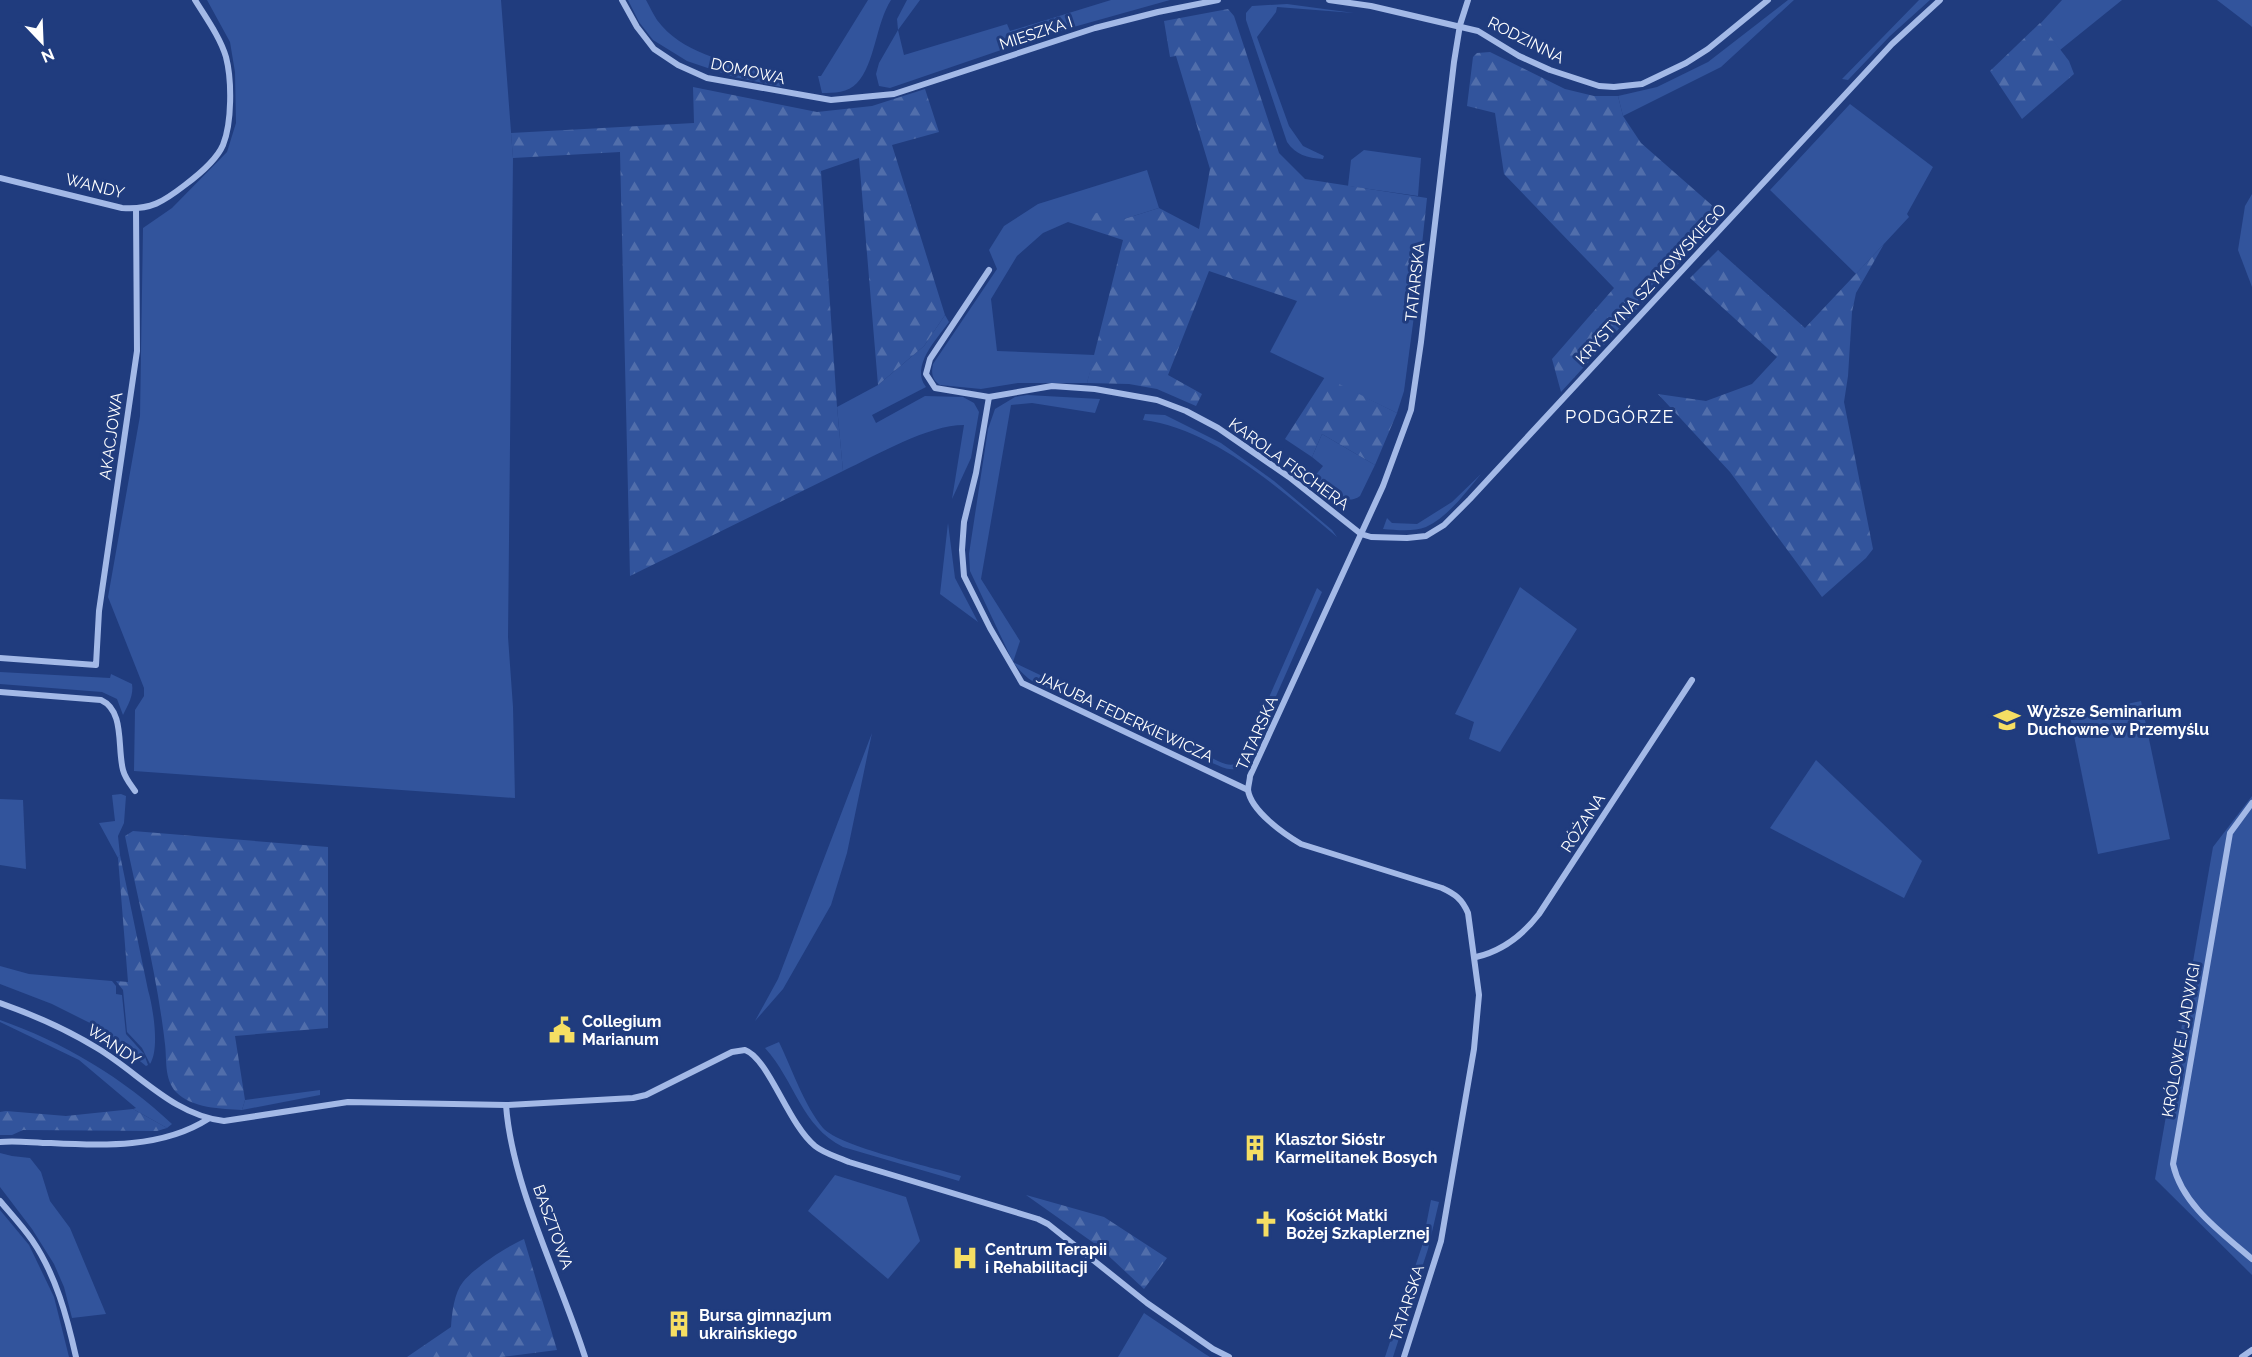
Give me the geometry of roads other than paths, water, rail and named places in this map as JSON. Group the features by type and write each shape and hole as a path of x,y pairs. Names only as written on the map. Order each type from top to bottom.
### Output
{"street":[{"name":"WANDY","path":"0,178 122,208 136,209 148,208 172,195 200,174 223,146 230,111 226,58 217,36 195,0"},
{"name":"DOMOWA","path":"622,0 637,27 654,49 678,65 707,78 831,100 864,97"},
{"name":"MIESZKA I","path":"864,97 894,94 1095,28 1218,0"},
{"path":"1329,0 1371,6 1460,25"},
{"name":"TATARSKA","path":"1404,1357 1441,1241 1477,1028 1479,995 1476,957 1468,913 1464,903 1457,896 1426,882 1300,844 1268,820 1256,806 1248,790 1250,776 1383,486 1411,410 1421,342 1445,126 1460,25 1468,0"},
{"name":"RODZINNA","path":"1460,25 1478,31 1519,56 1550,70 1599,86 1614,87 1642,84 1686,63 1714,44 1768,0"},
{"name":"KRYSTYNA SZYKOWSKIEGO","path":"1361,534 1382,538 1417,537 1426,536 1444,525 1575,387 1892,44 1940,0"},
{"name":"AKACJOWA","path":"0,658 96,665 99,611 137,351 136,209"},
{"name":"KAROLA FISCHERA","path":"989,270 930,359 926,374 935,388 989,397 1052,386 1095,389 1156,400 1186,411 1236,439 1289,477 1361,534"},
{"name":"JAKUBA FEDERKIEWICZA","path":"989,397 976,473 964,522 962,550 964,576 998,644 1022,683 1248,790"},
{"name":"RÓŻANA","path":"1476,957 1490,954 1503,947 1529,927 1591,837 1692,680"},
{"path":"0,692 101,700 108,703 116,717 123,768 135,791"},
{"name":"KRÓLOWEJ JADWIGI","path":"2252,803 2230,833 2173,1164 2176,1179 2194,1206 2252,1259"},
{"name":"WANDY","path":"0,1004 68,1031 99,1049 178,1106 208,1119"},
{"path":"0,1142 132,1143 185,1131 208,1119 241,1120 348,1102 506,1105 646,1095 732,1052 746,1050 759,1059 797,1127 822,1151 849,1162 1048,1224 1147,1303 1213,1349 1229,1357"},
{"name":"BASZTOWA","path":"506,1105 522,1181 585,1357"},
{"path":"0,1201 32,1240 48,1269 62,1305 76,1357"},
{"path":"2242,1357 2252,1350"}],"place":[{"name":"Wyższe Seminarium Duchowne w Przemyślu","path":"2007,720"},
{"name":"Collegium Marianum","path":"562,1030"},
{"name":"Klasztor Sióstr Karmelitanek Bosych","path":"1255,1148"},
{"name":"Kościół Matki Bożej Szkaplerznej","path":"1266,1224"},
{"name":"Centrum Terapii i Rehabilitacji","path":"965,1258"},
{"name":"Bursa gimnazjum ukraińskiego","path":"679,1324"}],"district":[{"name":"PODGÓRZE","path":"1620,416"}]}
